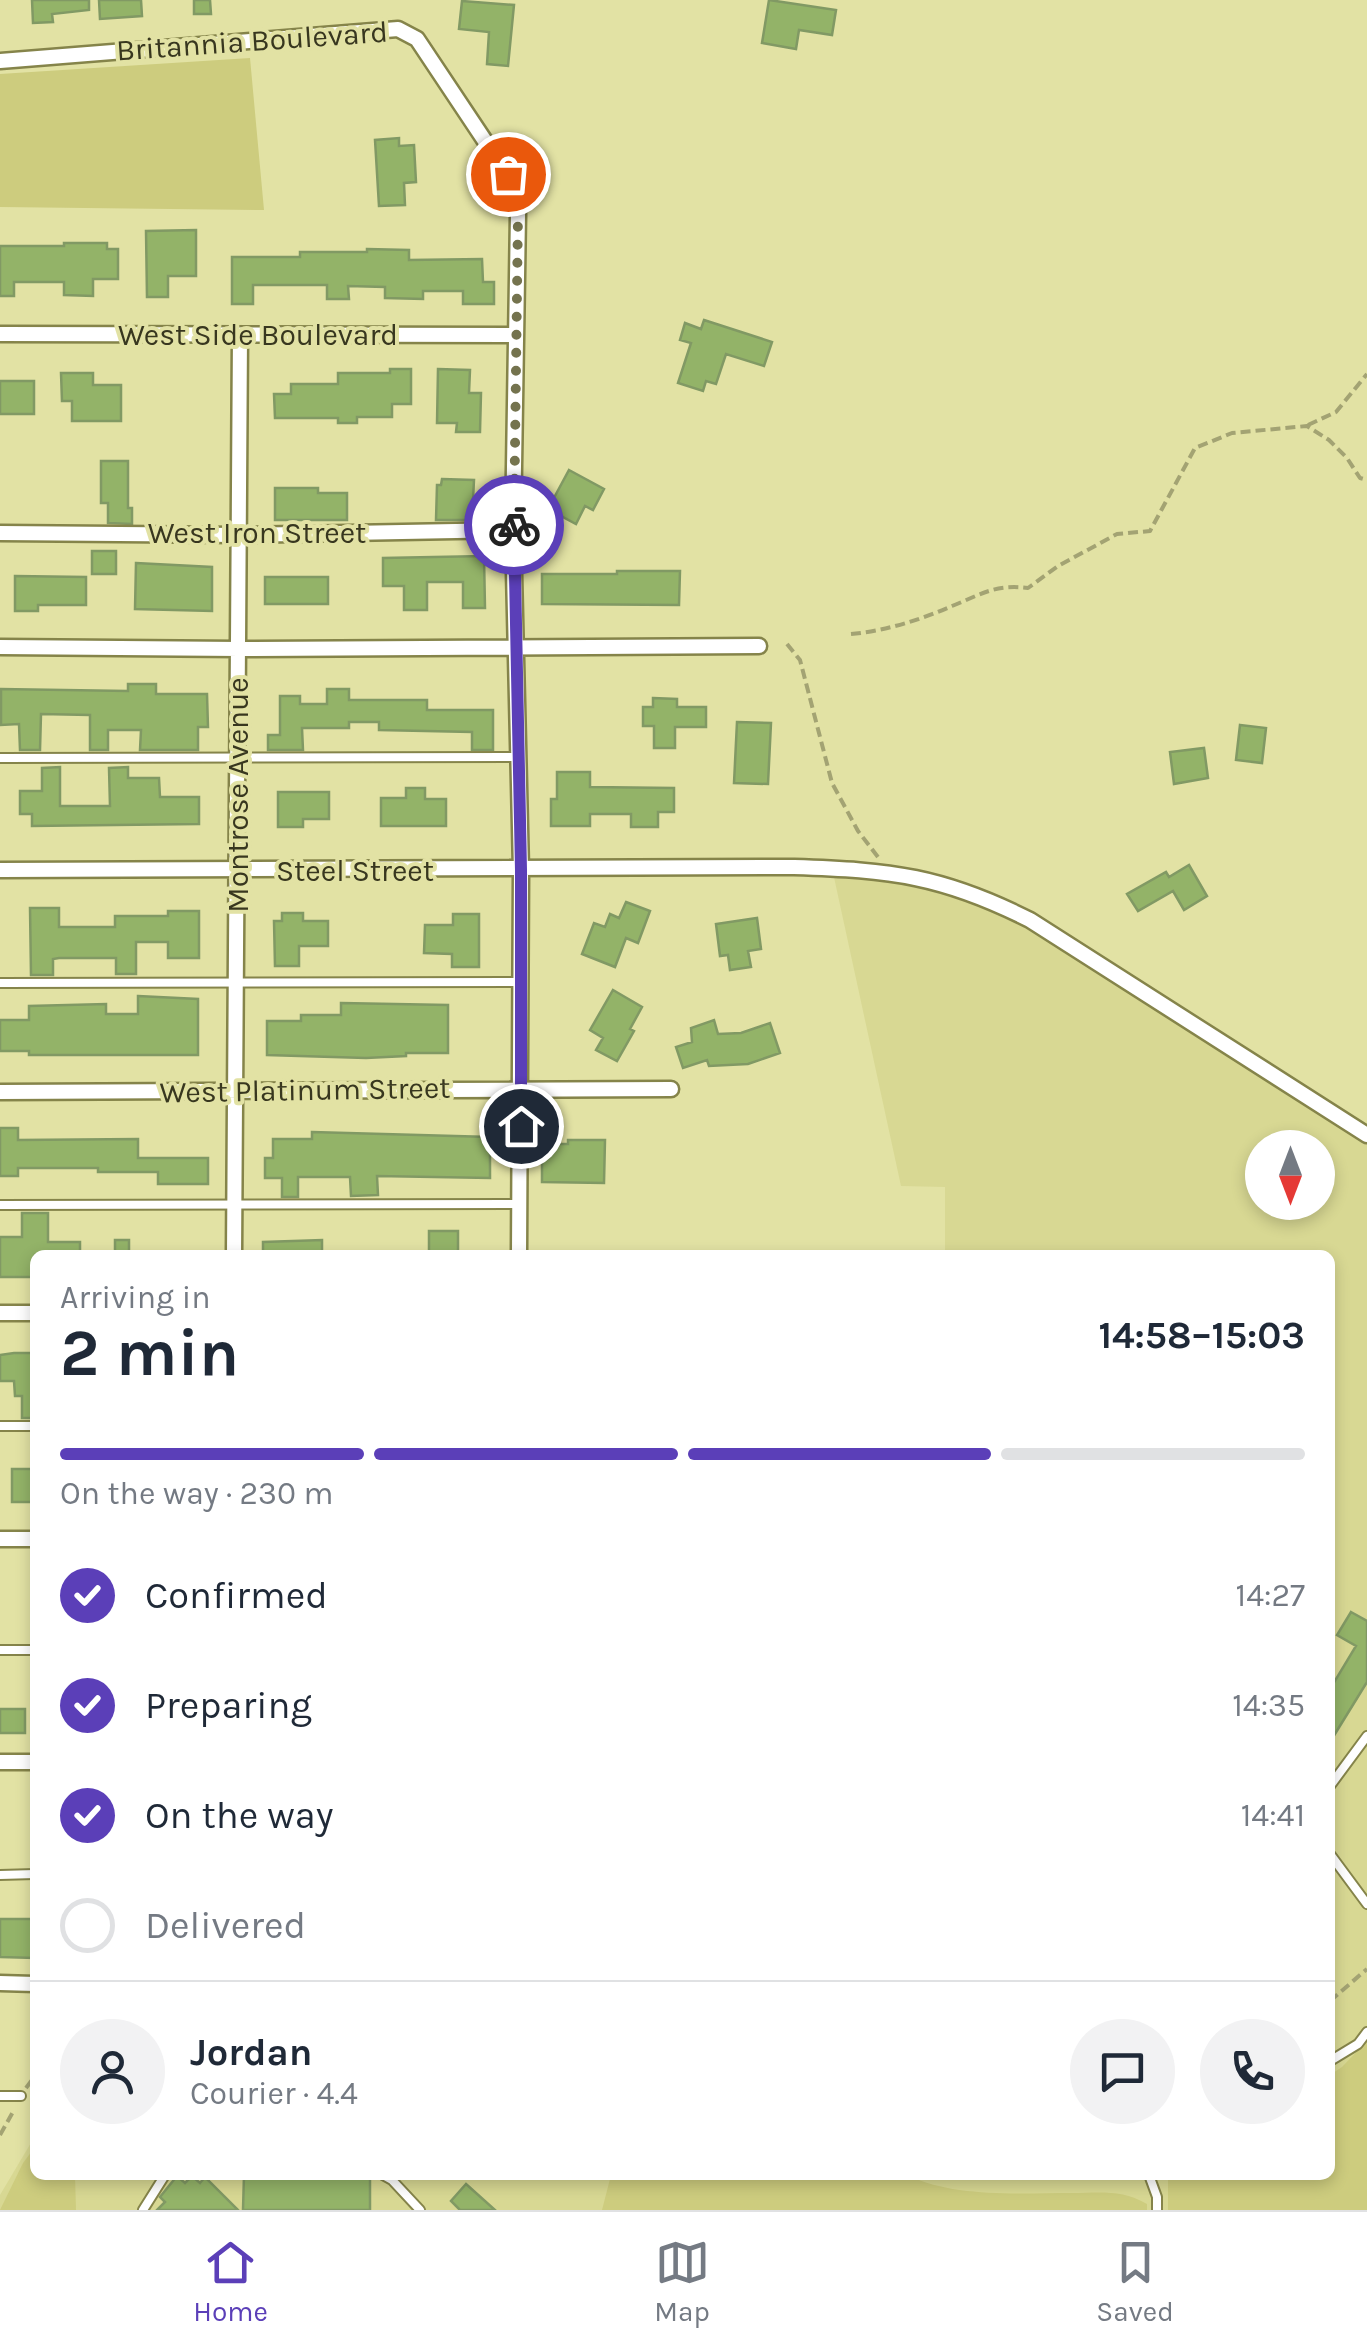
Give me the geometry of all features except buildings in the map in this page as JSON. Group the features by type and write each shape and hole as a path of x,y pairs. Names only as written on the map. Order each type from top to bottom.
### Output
{"street":[{"name":"Britannia Boulevard","path":"0,61 408,31 428,54 508,174 513,188 518,214 516,335"},
{"name":"West Side Boulevard","path":"0,334 516,335"},
{"name":"Montrose Avenue","path":"234,1250 240,335"},
{"path":"516,335 514,530 522,1087 518,1250"},
{"name":"West Iron Street","path":"0,533 238,535 514,530"},
{"path":"0,647 239,650 759,646"},
{"name":"Steel Street","path":"0,870 710,868 890,872 926,878 983,897 1030,920 1364,1135"},
{"name":"West Platinum Street","path":"0,1092 671,1089"},
{"path":"0,1312 30,1312"},
{"path":"0,1539 30,1539"},
{"path":"0,1762 30,1762"},
{"path":"0,1984 30,1984"}],"lane":[{"path":"0,758 519,757"},
{"path":"0,983 521,982"},
{"path":"0,1205 520,1204"},
{"path":"0,1426 30,1426"},
{"path":"0,1650 30,1650"},
{"path":"1335,1779 1367,1736"},
{"path":"1335,1861 1367,1904"},
{"path":"0,1874 30,1874"},
{"path":"1335,2058 1358,2044 1367,2032"},
{"path":"0,2096 21,2096"},
{"path":"142,2210 162,2180"},
{"path":"392,2180 420,2210"},
{"path":"1152,2180 1157,2210"}],"path":[{"path":"851,634 877,632 950,608 990,589 1006,585 1028,588 1058,566 1117,534 1150,531 1195,448 1232,433 1307,426 1336,412 1367,374"},
{"path":"1307,426 1328,440 1360,478 1367,480"},
{"path":"787,644 800,660 832,783 858,831 890,872"},
{"path":"1335,1996 1367,1969"}],"shaded area":[{"path":"250,58 264,210 0,207 0,74"},
{"path":"832,868 983,897 1367,1135 1367,2210 0,2210 0,2195 30,2144 30,2180 1335,2180 1335,1250 945,1250 945,1187 901,1186"},
{"path":"1367,2041 1367,2210 1168,2210 1168,2180 1335,2180 1335,2072"},
{"path":"30,2154 30,2180 75,2180 76,2210 0,2210"},
{"path":"610,2180 921,2180 966,2191 1119,2194 1147,2204 1147,2210 602,2210"}],"way so far":[{"path":"508,174 518,214 514,525"}],"route":[{"path":"514,525 521,1126"}]}
